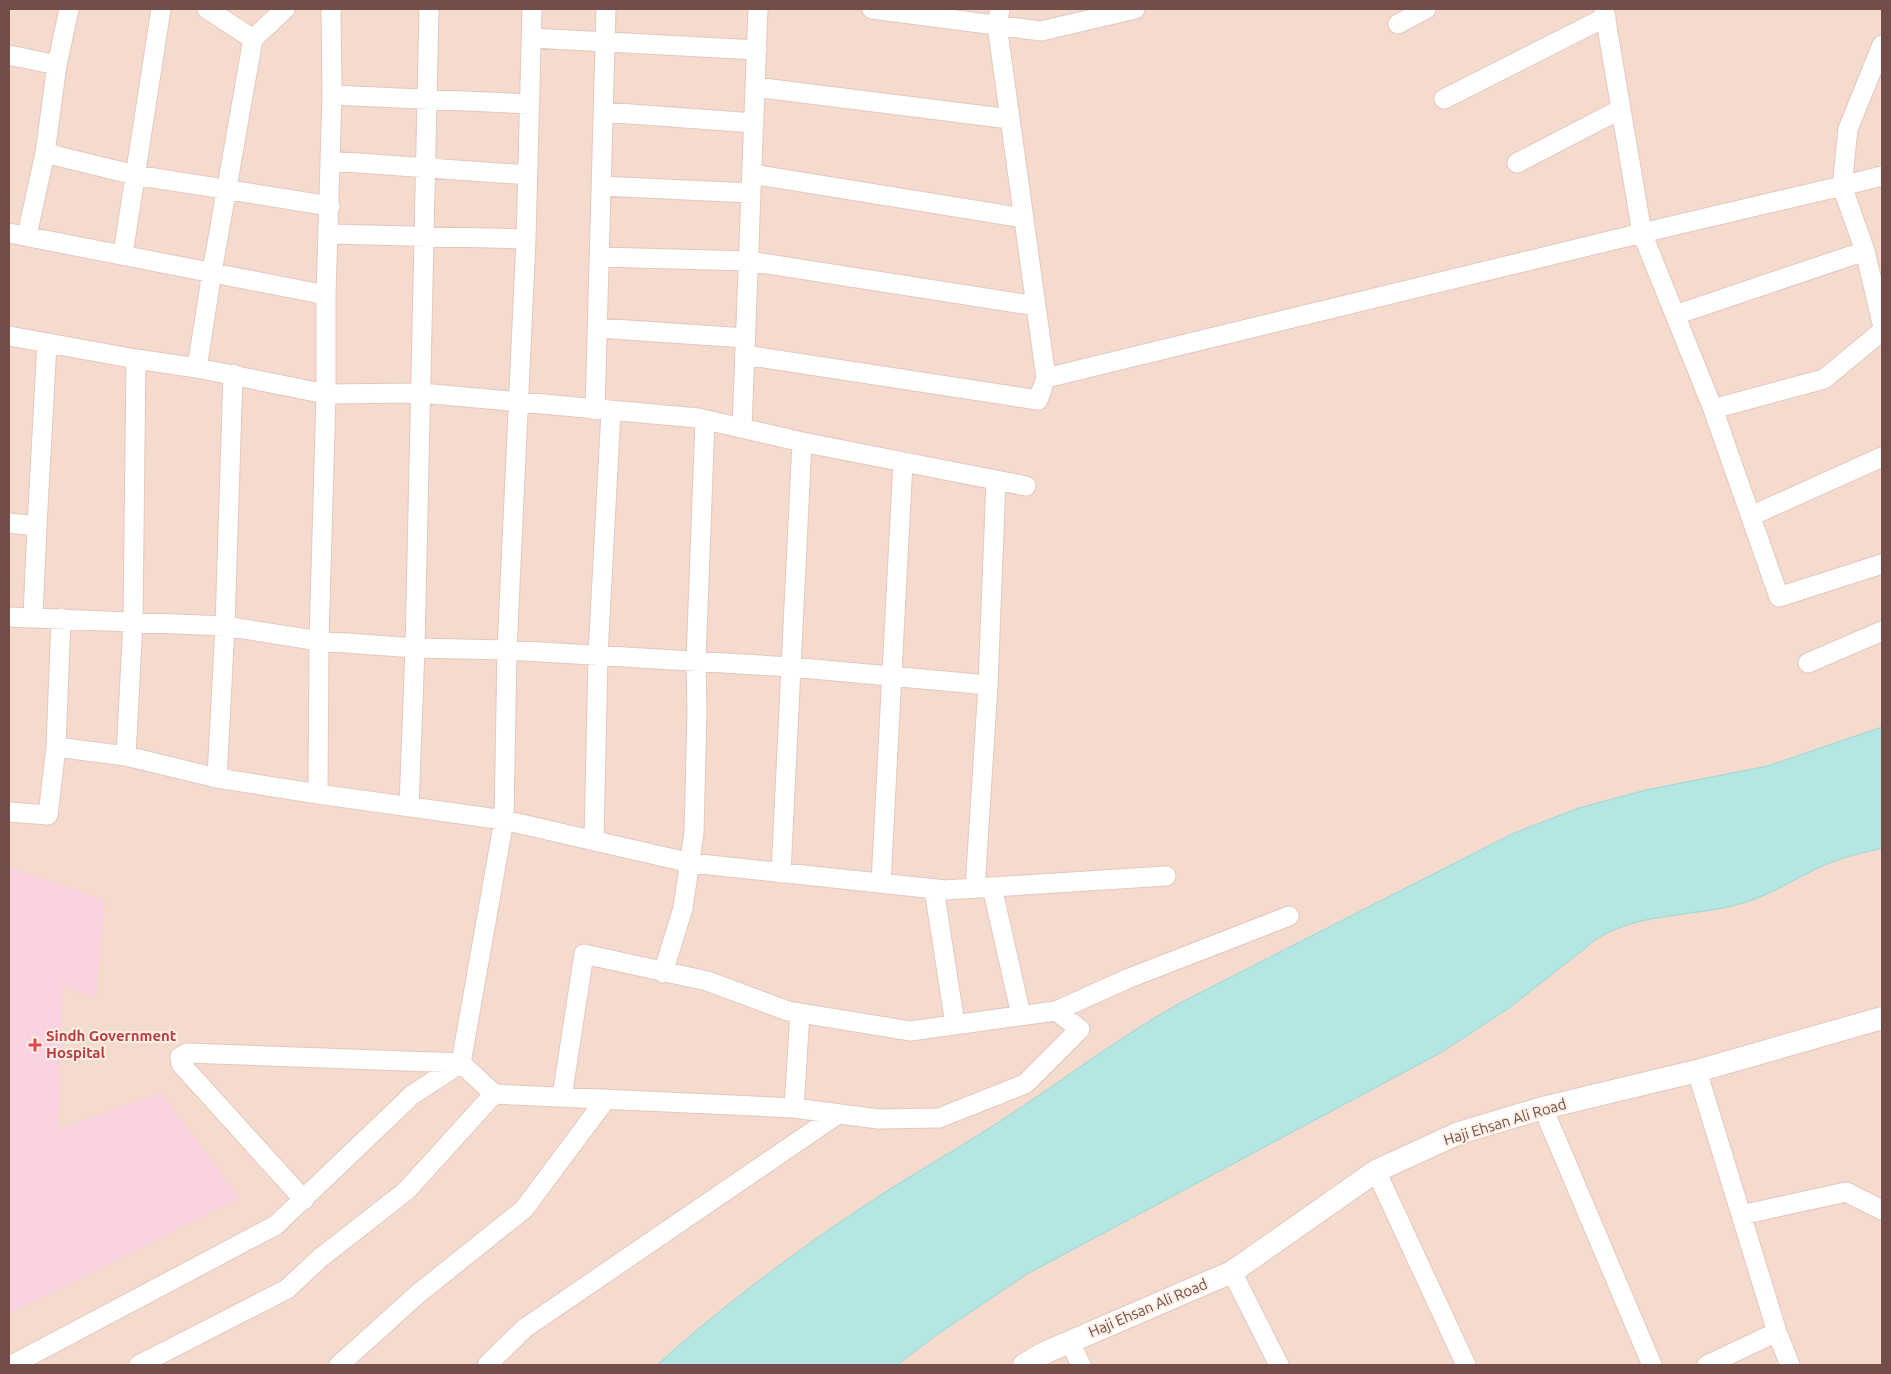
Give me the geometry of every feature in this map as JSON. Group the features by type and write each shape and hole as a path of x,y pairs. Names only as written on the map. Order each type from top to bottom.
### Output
{"street":[{"path":"69,9 58,65 45,153 18,234 326,295"},
{"path":"122,254 161,9"},
{"path":"207,9 253,39"},
{"path":"198,368 212,272 253,39 285,9"},
{"path":"318,794 319,641 332,94 331,9"},
{"path":"409,807 415,648 428,9"},
{"path":"12,1365 276,1225 412,1095 461,1063 504,820 507,650 526,239 532,9"},
{"path":"594,841 603,410 598,328 606,9"},
{"path":"742,428 758,9"},
{"path":"872,9 999,17 1041,32 1101,13 1135,9"},
{"path":"1398,24 1426,9"},
{"path":"1444,99 1605,13 1642,233 1713,409 1779,597 1882,564"},
{"path":"598,328 745,347 1038,400 1046,378 1010,120 999,17"},
{"path":"532,38 757,50"},
{"path":"1882,45 1848,129 1842,186 1865,251 1882,323"},
{"path":"9,55 58,65"},
{"path":"755,87 1010,120"},
{"path":"332,94 530,104"},
{"path":"1517,163 1621,108"},
{"path":"603,112 754,123"},
{"path":"45,153 136,175 330,206"},
{"path":"330,161 528,175"},
{"path":"752,174 1024,218"},
{"path":"1046,378 1882,176"},
{"path":"601,186 751,193"},
{"path":"329,234 526,239"},
{"path":"1675,315 1865,251"},
{"path":"600,257 749,261 1036,306"},
{"path":"1713,409 1824,379 1882,332"},
{"path":"9,336 233,374 326,394 421,393 705,420 802,442 1026,486"},
{"path":"33,617 47,343"},
{"path":"126,756 133,621 136,359"},
{"path":"217,778 225,626 233,374"},
{"path":"663,972 683,908 691,863 705,420"},
{"path":"781,873 802,442"},
{"path":"1751,516 1882,457"},
{"path":"881,883 903,462"},
{"path":"996,480 988,685 984,888 1021,1015"},
{"path":"9,524 37,526"},
{"path":"9,617 225,626 319,641 415,648 507,650 791,667 988,685"},
{"path":"9,812 48,815 56,747 61,618"},
{"path":"1808,663 1882,631"},
{"path":"56,747 126,756 217,778 504,820 691,863 934,889 984,888 1166,876"},
{"path":"934,889 955,1024"},
{"path":"562,1097 584,954 707,981 788,1011 910,1031 1056,1011 1127,979 1289,916"},
{"path":"304,1200 180,1064 180,1057 187,1053 461,1063 494,1094 794,1108 878,1119 939,1118 1025,1084 1080,1029 1056,1011"},
{"path":"794,1108 800,1013"},
{"name":"Haji Ehsan Ali Road","path":"1024,1365 1070,1342 1232,1272 1376,1171 1459,1133 1543,1108 1697,1071 1882,1018"},
{"path":"1697,1071 1777,1332 1790,1365"},
{"path":"139,1365 287,1289 319,1260 406,1191 494,1094"},
{"path":"339,1365 419,1293 524,1209 606,1099"},
{"path":"1543,1108 1652,1365"},
{"path":"487,1365 525,1328 838,1114"},
{"path":"1376,1171 1466,1365"},
{"path":"1741,1215 1846,1192 1882,1210"},
{"path":"1232,1272 1279,1365"},
{"path":"1706,1365 1777,1332"},
{"path":"1070,1342 1081,1365"}],"shaded area":[{"path":"9,9 1882,9 1882,1365 9,1365"},
{"name":"Sindh Government Hospital","path":"9,867 105,900 96,998 63,986 58,1129 161,1093 240,1198 9,1314"}],"water":[{"path":"1882,727 1882,848 1824,865 1752,900 1714,910 1654,918 1616,929 1598,938 1509,1008 1442,1052 1027,1274 935,1336 897,1365 657,1365 732,1302 837,1224 996,1124 1110,1047 1180,1003 1514,833 1579,808 1646,790 1768,766"}],"place":[{"name":"Sindh Government Hospital","path":"35,1045"}]}
